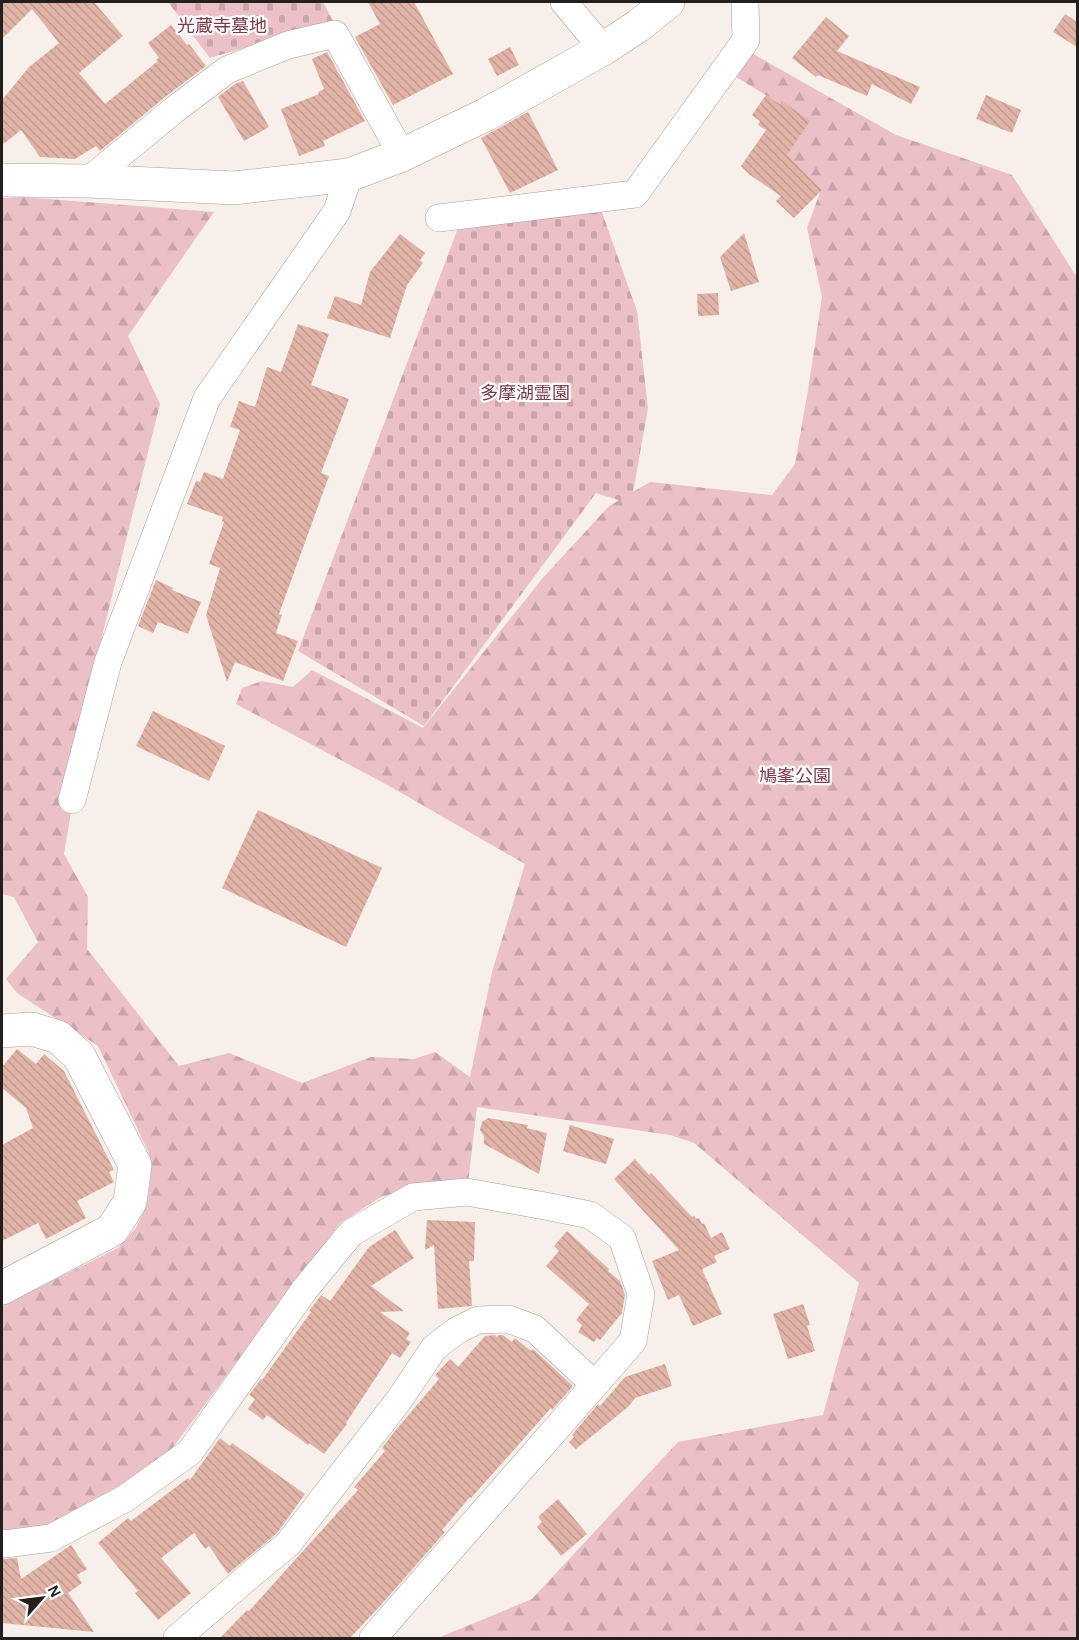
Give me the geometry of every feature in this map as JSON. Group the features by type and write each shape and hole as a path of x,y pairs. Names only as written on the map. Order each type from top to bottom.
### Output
{"street":[{"path":"564,2 603,49"},
{"path":"2,180 88,181 234,188 349,175 402,155 487,114 603,49 638,26 668,2"},
{"path":"439,218 635,194 746,40 745,2"},
{"path":"88,181 174,110 227,70 288,45 335,34 402,155"},
{"path":"72,800 108,662 207,398 337,211 349,175"},
{"path":"2,1031 32,1029 58,1037 79,1056 135,1165 130,1202 112,1230 2,1288"},
{"path":"2,1543 51,1538 126,1498 190,1452 305,1289 351,1233 413,1197 467,1192 590,1215 622,1238 641,1293 633,1341 373,1638"},
{"path":"177,1638 288,1545 399,1400 435,1348 456,1331 478,1320 507,1319 535,1329 594,1385"}],"green space":[{"name":"光蔵寺墓地","path":"168,2 323,2 333,21 210,58"},
{"name":"鳩峯公園","path":"753,54 896,135 1012,175 1078,279 1077,1638 438,1638 532,1599 678,1442 823,1415 859,1283 694,1143 670,1135 477,1107 468,1183 414,1186 379,1198 339,1224 171,1450 124,1488 31,1532 2,1531 2,1306 118,1248 136,1228 148,1199 151,1174 148,1151 98,1046 17,993 6,979 38,942 14,897 2,894 2,198 22,197 214,212 128,336 160,404 97,656 64,854 88,897 87,949 179,1066 229,1053 302,1083 371,1057 414,1059 435,1052 470,1077 492,972 525,864 391,787 236,704 242,688 262,681 293,687 312,670 423,728 542,579 609,506 650,482 772,495 795,464 808,390 822,297 807,228 821,190 784,155 807,120 731,74 740,56"},
{"name":"多摩湖霊園","path":"600,207 637,311 648,408 631,504 596,493 424,726 298,651 460,223"}],"building":[{"path":"2,2 94,2 123,36 79,73 105,104 158,61 156,60 159,58 148,43 171,25 206,66 100,151 96,146 75,159 40,157 21,130 2,145 2,100 29,67 59,43 32,9 2,39"},
{"path":"368,2 414,2 453,74 393,105 355,37 380,24"},
{"path":"1065,14 1077,22 1077,47 1053,32"},
{"path":"826,17 849,36 837,51 920,87 911,104 872,84 867,96 818,75 816,77 792,58"},
{"path":"510,47 519,65 497,76 488,59"},
{"path":"327,52 365,121 323,141 325,146 299,156 281,109 319,94 318,92 324,89 312,59"},
{"path":"243,81 269,127 244,141 218,97"},
{"path":"766,95 780,104 782,101 810,121 787,155 822,190 794,218 776,201 781,196 741,166 766,130 758,125 760,121 752,115"},
{"path":"986,95 1021,110 1012,133 976,119"},
{"path":"528,112 558,170 510,193 481,138"},
{"path":"744,233 759,282 731,291 720,257"},
{"path":"400,234 425,253 420,260 423,263 407,285 390,338 327,318 335,296 361,305 370,272"},
{"path":"718,293 719,315 698,316 697,294"},
{"path":"298,324 329,334 311,385 349,399 321,473 329,476 279,614 282,615 276,633 298,641 283,681 235,662 227,682 206,615 220,568 209,564 224,522 223,517 187,504 196,481 200,482 204,472 223,479 240,430 230,427 239,401 255,407 267,367 281,372"},
{"path":"156,580 173,588 172,590 201,602 188,634 158,622 153,633 138,626"},
{"path":"153,711 225,746 209,781 136,746"},
{"path":"258,810 382,868 346,947 222,888"},
{"path":"17,1049 36,1064 44,1054 64,1071 114,1170 109,1172 114,1182 77,1201 86,1218 46,1239 38,1223 2,1241 2,1145 33,1128 26,1108 2,1088 2,1067"},
{"path":"488,1118 528,1125 527,1128 547,1133 539,1174 484,1144 484,1136 480,1130 482,1122"},
{"path":"570,1125 614,1139 606,1164 563,1151"},
{"path":"635,1159 692,1217 699,1218 702,1224 704,1223 711,1238 722,1232 730,1249 714,1256 717,1262 702,1269 722,1314 693,1326 679,1295 668,1300 652,1261 679,1250 614,1179"},
{"path":"427,1220 475,1222 474,1261 469,1261 472,1306 438,1309 434,1245 425,1250"},
{"path":"395,1230 414,1258 371,1286 404,1311 380,1312 410,1333 406,1339 411,1342 400,1358 392,1353 347,1424 324,1454 267,1415 263,1420 248,1409 255,1399 249,1395 311,1312 309,1311 321,1295 330,1301 369,1247"},
{"path":"567,1231 620,1281 625,1295 622,1313 600,1340 597,1338 594,1342 578,1332 582,1325 576,1320 589,1304 546,1266 559,1251 554,1246"},
{"path":"803,1304 815,1351 788,1359 773,1314"},
{"path":"495,1335 497,1337 503,1335 512,1342 515,1338 531,1351 533,1349 573,1386 470,1497 442,1530 445,1532 380,1606 350,1638 220,1638 247,1610 249,1611 358,1490 354,1487 385,1451 382,1448 439,1379 435,1375 450,1359 458,1367 485,1336"},
{"path":"665,1364 672,1386 635,1398 628,1407 576,1449 569,1442 574,1437 572,1435 598,1404 600,1406 625,1377"},
{"path":"220,1438 230,1446 232,1443 305,1494 277,1533 228,1574 209,1546 205,1549 194,1533 161,1558 191,1593 158,1620 135,1593 138,1591 98,1543 128,1518 131,1521 188,1478 190,1480"},
{"path":"558,1499 587,1534 561,1556 537,1527 542,1522 538,1517"},
{"path":"71,1545 87,1569 77,1575 82,1583 68,1593 94,1632 2,1623 2,1559 17,1558 21,1579"}]}
